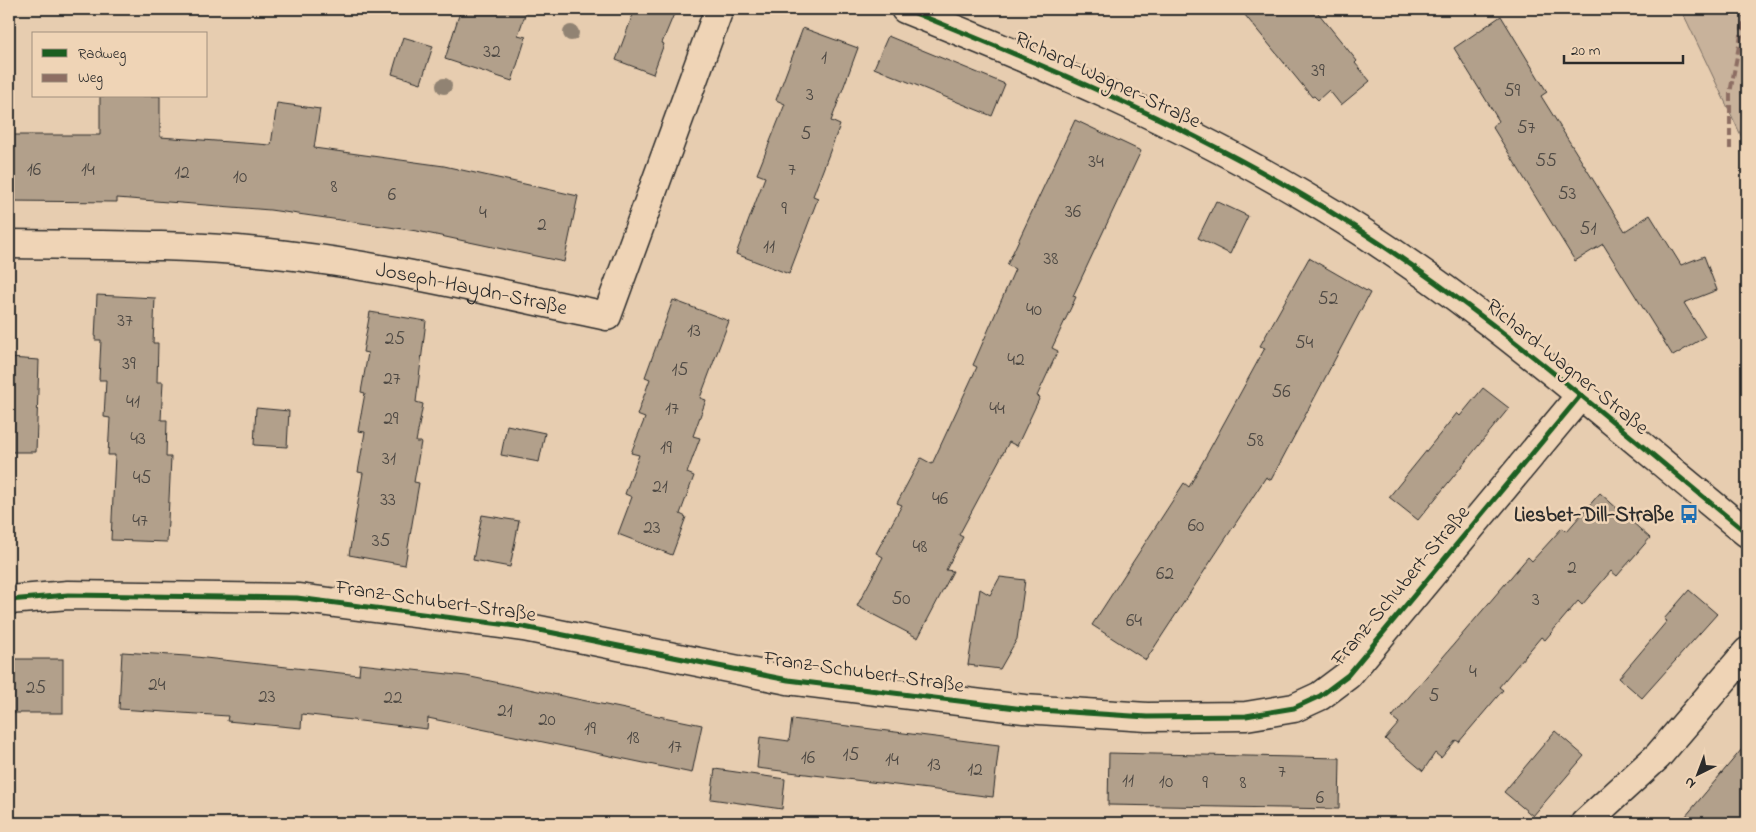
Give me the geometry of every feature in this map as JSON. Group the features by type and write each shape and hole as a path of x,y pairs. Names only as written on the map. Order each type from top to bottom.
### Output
{"street":[{"name":"Joseph-Haydn-Straße","path":"9,244 203,247 270,254 432,280 607,316 719,9"},
{"name":"Richard-Wagner-Straße","path":"905,9 1071,77 1180,128 1304,196 1393,253 1482,317 1747,533"},
{"name":"Franz-Schubert-Straße","path":"9,600 68,595 297,598 524,627 808,682 1024,709 1147,717 1246,716 1294,708 1320,696 1348,675 1580,396"},
{"path":"1585,823 1658,756 1747,652"}],"shaded area":[{"path":"1681,9 1747,9 1747,148"}],"building":[{"path":"461,9 527,9 518,35 526,37 512,81 445,59"},
{"path":"635,9 676,9 662,43 664,44 653,74 616,60"},
{"path":"1240,9 1315,9 1357,61 1355,63 1370,81 1341,105 1329,90 1318,100 1314,96 1312,97"},
{"path":"1501,16 1547,92 1541,96 1625,231 1650,215 1681,265 1704,256 1717,290 1684,303 1705,337 1673,356 1603,244 1575,261 1492,126 1499,121 1454,48"},
{"path":"803,28 858,48 831,121 840,125 813,196 818,198 789,274 736,254 765,177 757,174 785,104 776,100"},
{"path":"888,36 1005,84 992,116 874,68"},
{"path":"403,37 433,46 421,83 392,74"},
{"path":"100,98 160,98 160,137 271,145 277,103 320,109 314,148 444,166 578,196 564,262 417,231 270,210 117,198 117,202 9,201 9,135 100,135"},
{"path":"1075,120 1141,151 1073,296 1076,297 1052,348 1058,351 1037,396 1040,397 1017,446 1009,442 959,535 963,537 946,570 953,571 918,638 857,606 883,557 876,553 902,505 897,503 921,458 932,464 977,367 973,365 1015,269 1007,265"},
{"path":"1216,201 1248,216 1230,254 1198,238"},
{"path":"1309,258 1370,293 1271,480 1266,477 1146,660 1092,625 1184,483 1189,487 1265,348 1260,346"},
{"path":"97,295 155,298 153,343 158,343 157,382 163,382 161,420 167,420 166,457 171,457 167,542 111,540 115,455 108,455 110,418 104,417 106,380 99,380 101,340 95,340"},
{"path":"673,300 729,321 700,398 706,400 693,436 700,438 687,473 694,476 680,514 686,517 672,555 618,534 632,497 625,494 639,455 631,453 645,418 637,415 650,379 645,377"},
{"path":"370,312 426,321 416,402 423,404 416,442 421,442 414,482 419,483 405,565 349,555 363,473 358,472 365,432 358,431 365,393 361,392 368,353 363,352"},
{"path":"9,358 39,360 36,452 9,452"},
{"path":"1483,388 1509,408 1418,520 1389,497 1457,413 1460,416"},
{"path":"256,408 289,411 287,447 254,445"},
{"path":"507,425 545,433 539,462 501,455"},
{"path":"1600,493 1650,538 1617,576 1611,571 1582,605 1578,601 1545,640 1541,637 1499,687 1503,690 1459,742 1456,740 1441,758 1435,753 1423,771 1385,739 1399,723 1392,717 1528,557 1532,561 1562,528 1567,531"},
{"path":"482,515 519,521 510,567 473,560"},
{"path":"1000,577 1025,580 1017,639 1000,669 968,665 980,589 990,595"},
{"path":"1689,590 1717,614 1642,698 1619,678 1667,621 1664,619"},
{"path":"122,652 187,656 359,675 360,664 466,676 702,725 692,773 428,718 427,729 302,714 301,728 227,721 228,716 119,709"},
{"path":"9,659 63,659 63,713 9,713"},
{"path":"792,719 999,745 993,797 757,768 760,737 789,741"},
{"path":"1555,731 1584,756 1533,816 1504,792"},
{"path":"1747,743 1747,823 1680,823"},
{"path":"1109,753 1340,758 1339,809 1108,805"},
{"path":"715,769 785,779 782,809 711,799"}],"marked path":[{"path":"1730,149 1730,93 1746,9"}],"cycle path":[{"path":"905,9 1007,51 1158,118 1304,196 1421,272 1477,313 1747,533"},
{"path":"9,600 68,595 297,598 524,627 788,680 1024,709 1147,717 1246,716 1294,708 1320,696 1348,675 1580,396"}],"place":[{"name":"Liesbet-Dill-Straße","path":"1689,514"}]}
